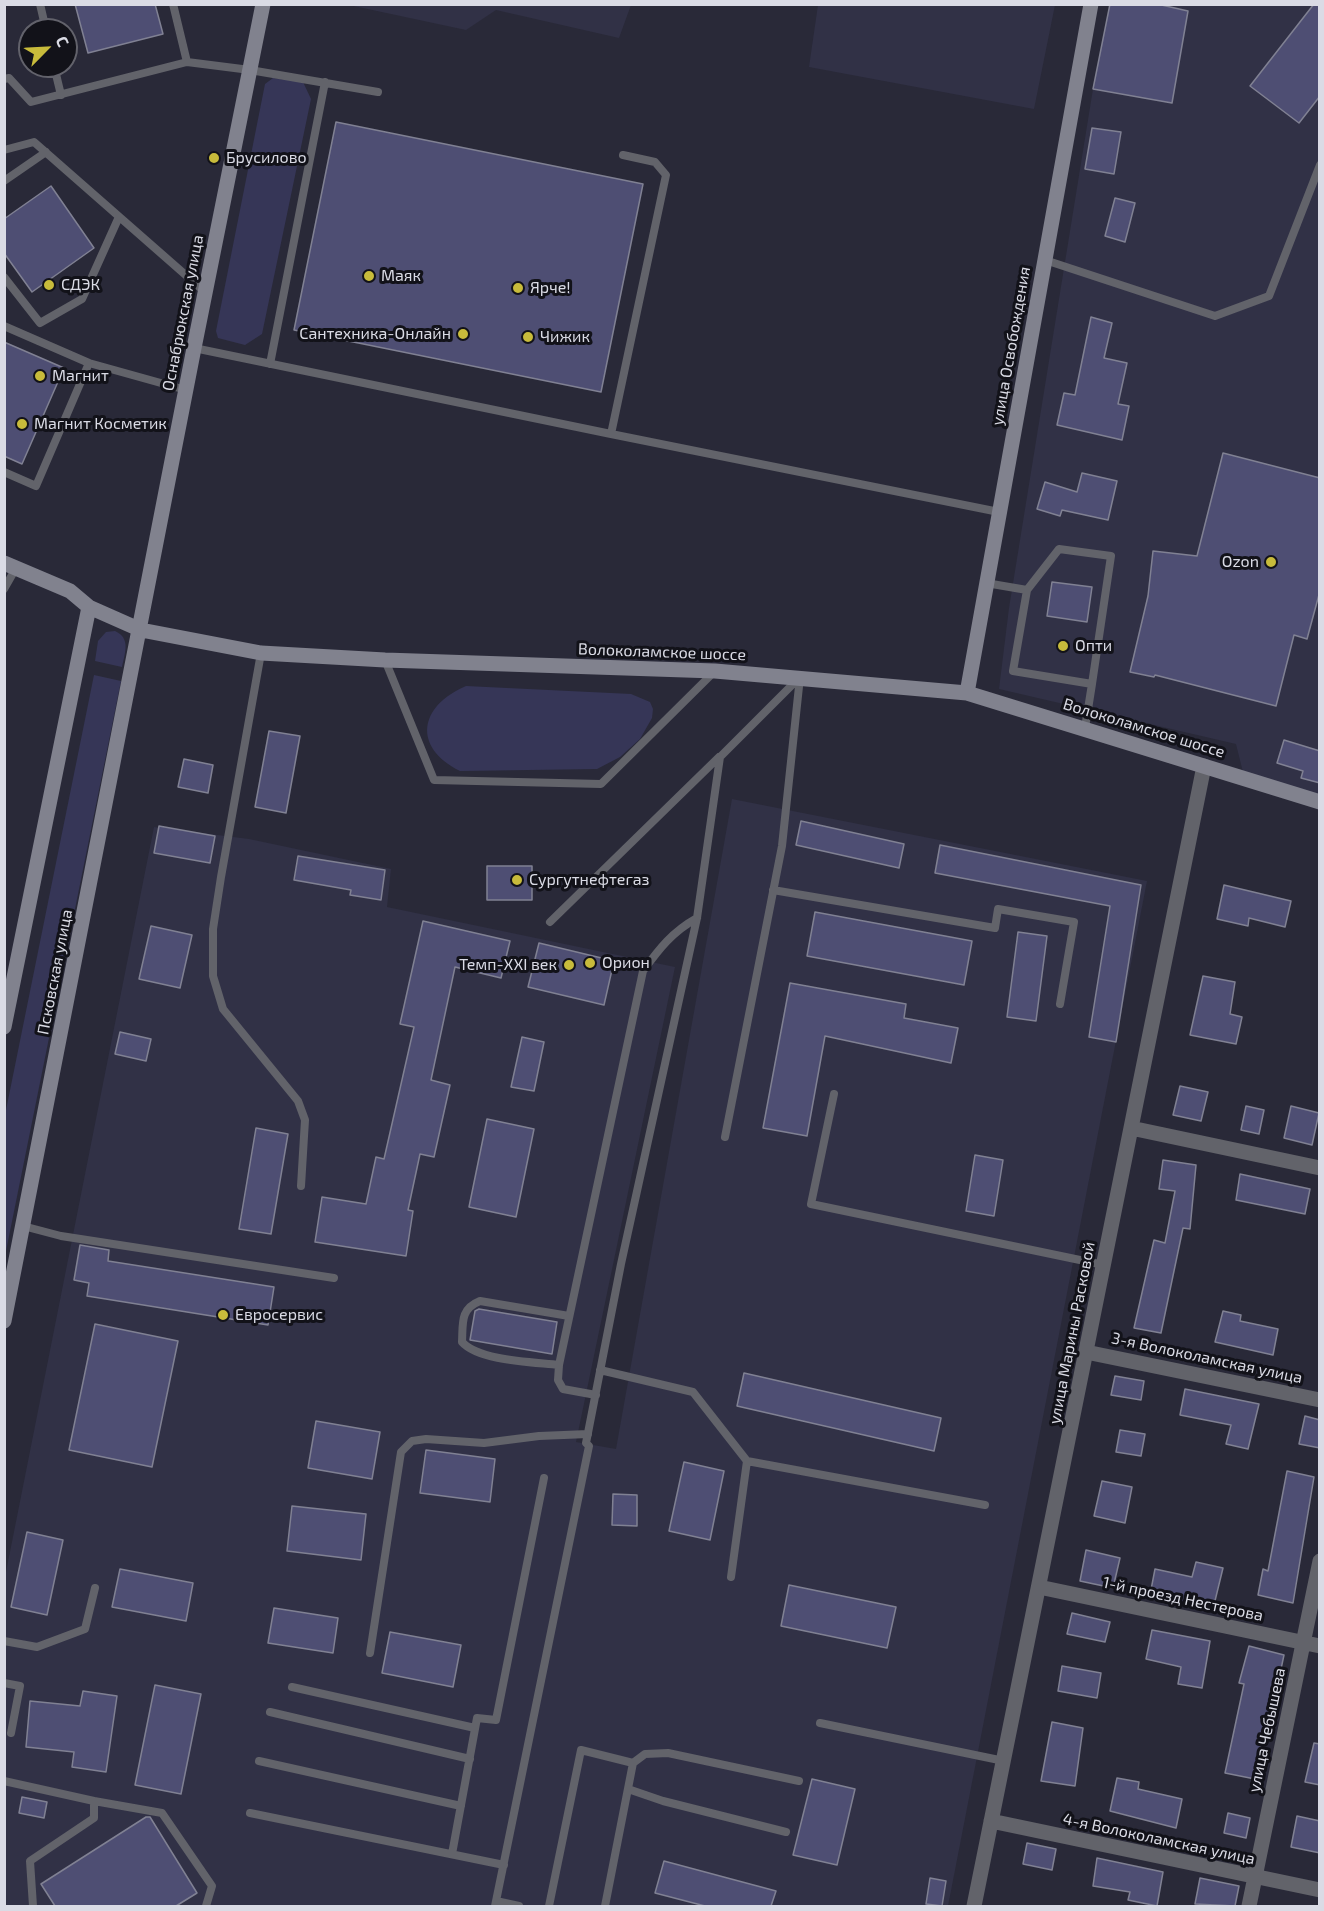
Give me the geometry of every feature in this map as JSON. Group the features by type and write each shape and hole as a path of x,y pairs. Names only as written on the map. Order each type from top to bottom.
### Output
{"main road":[{"name":"Оснабрюкская улица","path":"141,630 194,348 263,4"},
{"name":"улица Освобождения","path":"967,693 1091,4"},
{"name":"Волоколамское шоссе","path":"10,565 70,591 89,607 141,630 261,653 385,660 715,671 967,693 1320,802"},
{"path":"4,1027 89,607"},
{"name":"Псковская улица","path":"4,1321 141,630"}],"street":[{"name":"улица Марины Расковой","path":"974,1906 1204,766"},
{"path":"1131,1128 1320,1168"},
{"name":"3-я Волоколамская улица","path":"1086,1352 1320,1400"},
{"name":"улица Чебышева","path":"1249,1906 1320,1561"},
{"name":"1-й проезд Нестерова","path":"1039,1587 1320,1646"},
{"name":"4-я Волоколамская улица","path":"991,1821 1320,1890"}],"lane":[{"path":"172,4 187,62"},
{"path":"4,79 9,78 31,102 187,62 250,70 378,92"},
{"path":"57,78 61,95"},
{"path":"270,364 326,82"},
{"path":"4,150 34,142 118,219 205,292"},
{"path":"4,181 46,152"},
{"path":"611,434 666,175 655,162 622,155"},
{"path":"1045,260 1215,316 1269,296 1320,165"},
{"path":"4,276 40,323 82,299 118,219"},
{"path":"4,326 89,363 186,390"},
{"path":"194,348 999,512"},
{"path":"4,472 36,486 89,363"},
{"path":"1084,728 1092,684 1111,556 1059,549 1026,590 1013,671 1092,684"},
{"path":"4,589 10,565"},
{"path":"986,583 1026,590"},
{"path":"261,653 213,929 213,976 223,1009 298,1101 305,1120 301,1186"},
{"path":"385,660 434,780 601,784 715,671"},
{"path":"550,922 800,677"},
{"path":"725,1137 782,846 800,677"},
{"path":"519,1906 496,1904 590,1446 586,1443 621,1264 697,918 720,757"},
{"path":"773,890 995,928 998,909 1074,922 1060,1004"},
{"path":"596,1395 563,1389 558,1380 569,1316 643,971 662,943 679,928 697,918"},
{"path":"834,1094 811,1204 1104,1265"},
{"path":"23,1226 61,1236 334,1278"},
{"path":"559,1365 483,1355 468,1349 462,1342 464,1312 471,1305 480,1301 569,1316"},
{"path":"600,1371 693,1392 747,1461 985,1505"},
{"path":"370,1653 401,1452 412,1441 426,1439 484,1443 538,1436 588,1434"},
{"path":"731,1576 747,1461"},
{"path":"452,1854 477,1718 496,1720 544,1478"},
{"path":"4,1641 37,1647 85,1629 95,1588"},
{"path":"4,1683 20,1686 11,1733"},
{"path":"292,1687 475,1728"},
{"path":"270,1712 470,1759"},
{"path":"820,1723 1004,1761"},
{"path":"549,1906 580,1749 633,1763"},
{"path":"605,1906 633,1763 645,1754 668,1753 799,1781"},
{"path":"259,1761 461,1806"},
{"path":"4,1781 162,1813 212,1886 206,1906"},
{"path":"628,1789 663,1801 786,1832"},
{"path":"33,1906 30,1861 94,1818 94,1801"},
{"path":"250,1813 504,1865"}],"shaded area":[{"path":"349,5 631,5 619,38 496,10 466,30"},
{"path":"818,5 1055,5 1034,109 809,67"},
{"path":"1110,5 1319,5 1319,798 1243,772 1236,744 999,689 1009,608 1093,89"},
{"path":"273,78 303,82 311,99 262,334 245,345 218,338 216,331 265,84"},
{"path":"115,631 123,638 126,646 122,667 95,661 98,641 106,632"},
{"path":"94,675 121,681 5,1256 5,1115"},
{"path":"466,686 631,694 650,702 653,709 652,718 640,739 620,757 597,769 460,771 434,750 428,739 427,727 438,704 450,694"},
{"path":"732,799 1147,881 948,1906 5,1906 5,1577 154,827 249,839 391,869 387,907 675,967 576,1442 616,1449"}],"building":[{"path":"75,4 155,4 163,34 88,53"},
{"path":"1110,4 1157,4 1188,11 1172,103 1093,89"},
{"path":"1314,4 1320,4 1320,96 1299,123 1250,86"},
{"path":"336,122 643,184 601,392 294,330"},
{"path":"1092,128 1121,132 1114,174 1085,169"},
{"path":"51,186 94,248 32,292 4,253 4,219"},
{"path":"1115,198 1135,203 1125,242 1105,236"},
{"path":"1091,317 1112,323 1104,358 1127,363 1118,404 1129,406 1122,440 1057,425 1064,393 1075,395"},
{"path":"4,342 64,368 22,464 4,456"},
{"path":"1223,453 1320,478 1320,591 1307,639 1294,635 1276,706 1155,675 1154,677 1130,672 1148,596 1153,551 1197,556"},
{"path":"1082,473 1117,481 1108,520 1062,510 1060,516 1037,509 1045,482 1077,492"},
{"path":"1052,582 1092,587 1087,622 1047,616"},
{"path":"269,731 300,736 286,813 255,807"},
{"path":"1284,740 1320,751 1320,783 1301,778 1303,771 1277,763"},
{"path":"184,759 213,765 208,793 178,787"},
{"path":"801,821 904,844 899,868 796,845"},
{"path":"159,826 215,836 210,863 154,853"},
{"path":"940,845 1141,885 1116,1042 1089,1037 1110,906 935,873"},
{"path":"298,856 385,870 381,900 350,895 351,890 294,880"},
{"path":"487,866 532,866 532,900 487,900"},
{"path":"1224,885 1291,901 1285,927 1249,918 1248,926 1217,919"},
{"path":"815,912 972,941 964,985 807,956"},
{"path":"423,921 510,941 501,978 455,967 431,1080 450,1085 434,1157 420,1154 408,1210 413,1211 406,1256 315,1242 322,1197 366,1204 376,1157 384,1159 414,1027 400,1024"},
{"path":"151,926 192,935 180,988 139,979"},
{"path":"1018,932 1047,936 1036,1021 1007,1017"},
{"path":"539,943 614,961 604,1005 528,987"},
{"path":"1203,976 1235,982 1230,1014 1242,1017 1236,1044 1190,1035"},
{"path":"790,983 906,1004 904,1018 958,1028 951,1063 825,1036 807,1136 763,1128"},
{"path":"120,1032 151,1039 146,1061 115,1054"},
{"path":"522,1037 544,1042 534,1091 511,1087"},
{"path":"1180,1086 1208,1092 1201,1121 1173,1115"},
{"path":"1246,1106 1264,1110 1259,1134 1241,1130"},
{"path":"1291,1106 1319,1113 1312,1145 1284,1138"},
{"path":"487,1119 534,1129 516,1217 469,1207"},
{"path":"256,1128 288,1134 271,1234 239,1229"},
{"path":"975,1155 1003,1160 994,1216 966,1211"},
{"path":"1163,1160 1196,1165 1190,1229 1183,1228 1161,1333 1134,1328 1154,1240 1165,1243 1175,1191 1159,1189"},
{"path":"1240,1174 1310,1189 1305,1214 1236,1200"},
{"path":"80,1245 109,1250 108,1261 274,1287 268,1325 87,1296 89,1283 74,1280"},
{"path":"479,1309 557,1322 552,1354 470,1340 475,1311"},
{"path":"1223,1311 1241,1315 1240,1321 1278,1329 1273,1355 1215,1342"},
{"path":"95,1324 178,1341 152,1467 69,1450"},
{"path":"744,1373 941,1418 934,1451 737,1406"},
{"path":"1115,1376 1144,1381 1141,1400 1111,1395"},
{"path":"1185,1389 1259,1404 1248,1449 1226,1444 1231,1425 1180,1415"},
{"path":"1305,1416 1320,1420 1320,1448 1299,1444"},
{"path":"316,1421 380,1432 372,1479 308,1468"},
{"path":"1120,1430 1145,1434 1141,1456 1116,1452"},
{"path":"426,1450 495,1459 490,1502 420,1493"},
{"path":"684,1462 724,1471 710,1540 669,1531"},
{"path":"1287,1471 1314,1477 1293,1603 1258,1595 1263,1569 1268,1571"},
{"path":"1102,1481 1132,1487 1125,1523 1094,1516"},
{"path":"613,1494 637,1495 637,1526 612,1525"},
{"path":"292,1506 366,1514 361,1560 287,1551"},
{"path":"27,1532 63,1540 47,1615 11,1607"},
{"path":"1086,1550 1120,1558 1113,1588 1080,1581"},
{"path":"1196,1562 1223,1568 1213,1609 1150,1595 1155,1569 1192,1577"},
{"path":"120,1569 193,1583 186,1621 112,1607"},
{"path":"789,1585 896,1607 887,1648 781,1626"},
{"path":"274,1608 338,1618 333,1653 268,1643"},
{"path":"1072,1613 1110,1622 1105,1642 1067,1634"},
{"path":"1152,1630 1210,1641 1202,1688 1178,1684 1181,1667 1146,1659"},
{"path":"390,1632 461,1645 453,1687 382,1673"},
{"path":"1249,1646 1284,1655 1266,1739 1262,1738 1255,1779 1225,1773 1244,1684 1239,1683"},
{"path":"1062,1666 1101,1673 1097,1698 1058,1691"},
{"path":"155,1685 201,1694 181,1794 135,1785"},
{"path":"83,1691 117,1696 106,1772 72,1767 74,1752 26,1747 30,1701 80,1706"},
{"path":"1052,1722 1083,1728 1075,1786 1041,1781"},
{"path":"1314,1743 1320,1744 1320,1785 1305,1782"},
{"path":"1117,1778 1139,1782 1138,1789 1182,1799 1176,1828 1110,1811"},
{"path":"812,1779 855,1789 837,1865 793,1855"},
{"path":"22,1797 47,1802 44,1818 19,1813"},
{"path":"1228,1813 1250,1818 1246,1838 1224,1833"},
{"path":"1297,1816 1320,1821 1320,1853 1291,1847"},
{"path":"146,1817 150,1817 197,1893 176,1906 55,1906 41,1884"},
{"path":"1027,1843 1056,1849 1052,1870 1023,1864"},
{"path":"1097,1858 1163,1872 1157,1906 1128,1900 1130,1892 1093,1886"},
{"path":"664,1861 776,1891 771,1906 705,1906 655,1893"},
{"path":"930,1878 946,1881 942,1906 926,1904"},
{"path":"1200,1878 1239,1886 1235,1906 1195,1904"}],"place":[{"name":"Брусилово","path":"214,158"},
{"name":"Маяк","path":"369,276"},
{"name":"СДЭК","path":"49,285"},
{"name":"Ярче!","path":"518,288"},
{"name":"Сантехника-Онлайн","path":"463,334"},
{"name":"Чижик","path":"528,337"},
{"name":"Магнит","path":"40,376"},
{"name":"Магнит Косметик","path":"22,424"},
{"name":"Ozon","path":"1271,562"},
{"name":"Опти","path":"1063,646"},
{"name":"Сургутнефтегаз","path":"517,880"},
{"name":"Орион","path":"590,963"},
{"name":"Темп-XXI век","path":"569,965"},
{"name":"Евросервис","path":"223,1315"}]}
